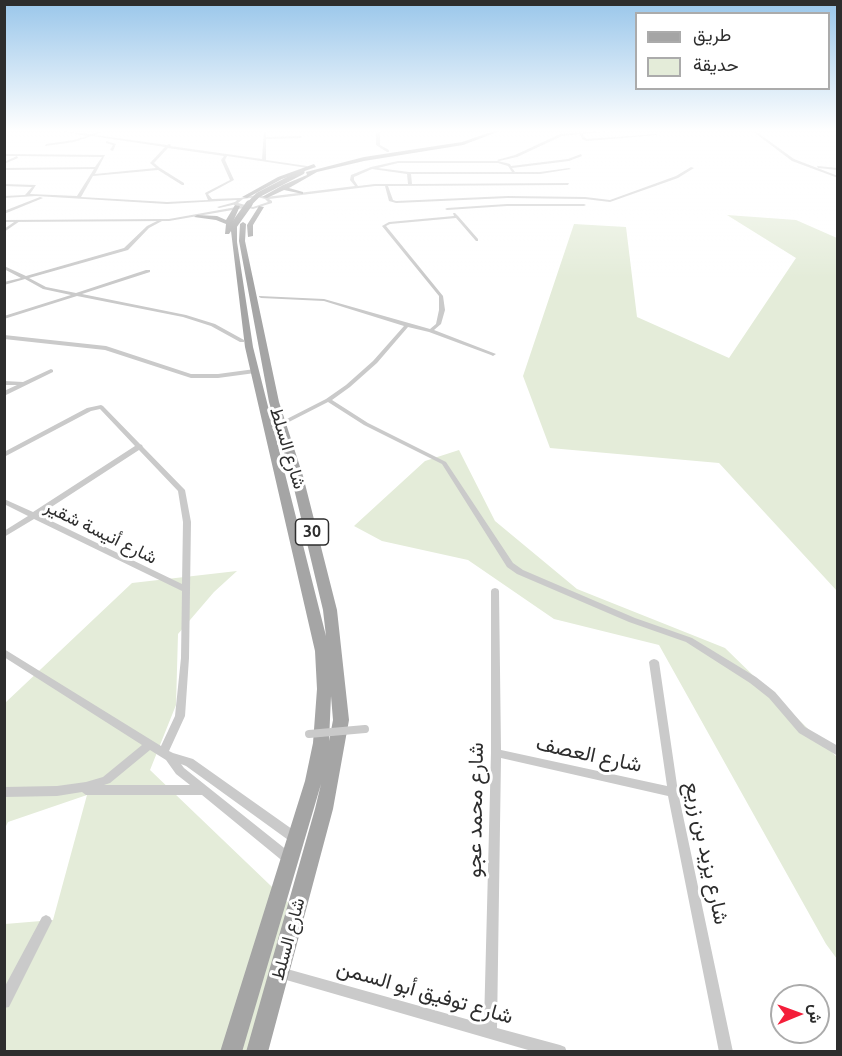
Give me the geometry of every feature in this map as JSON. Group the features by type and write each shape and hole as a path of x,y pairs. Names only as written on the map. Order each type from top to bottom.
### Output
{"main road":[{"path":"254,369 245,357 242,341 226,243 228,223 239,204 278,179"},
{"name":"شارع السلط","path":"231,1052 314,781 321,743 324,689 322,651 254,369 234,242 236,220 247,206 262,192 289,179"},
{"name":"شارع السلط","path":"257,1052 324,809 341,724 340,690 330,610 315,540 274,402 258,296 243,241 244,221 251,209 269,192 291,179"},
{"path":"266,197 302,179"},
{"path":"285,186 287,190 301,193"},
{"path":"258,296 249,231 252,219 261,207"},
{"path":"197,217 213,217 228,223"}],"street":[{"path":"78,198 90,179"},
{"path":"175,179 183,184"},
{"path":"211,201 206,194 232,179"},
{"path":"352,179 357,187"},
{"path":"410,179 410,185"},
{"path":"386,185 393,202 560,197 610,201 671,179"},
{"path":"4,220 170,218 266,197 386,185 568,184"},
{"path":"4,185 34,186 27,195"},
{"path":"4,197 27,195 159,203 211,201 261,207 326,190"},
{"path":"4,213 45,196"},
{"path":"266,197 270,203"},
{"path":"436,201 457,217 477,240"},
{"path":"4,220 161,220 197,217 239,204"},
{"path":"447,209 507,205 584,205"},
{"path":"431,331 440,320 441,296 394,242 384,225 457,217"},
{"path":"4,284 126,249 148,227 161,220"},
{"path":"4,231 18,221"},
{"path":"141,221 148,227"},
{"path":"4,267 45,288 184,315 213,325 242,341"},
{"path":"4,318 148,271"},
{"path":"258,296 324,300 407,326 431,331 492,354"},
{"path":"281,424 328,400 366,370 407,326"},
{"path":"4,338 106,348 191,376 218,376 254,369"},
{"path":"4,394 51,371"},
{"path":"4,383 25,384"},
{"path":"328,400 366,424 444,463 456,477 471,507 510,565 520,572 632,620 690,639 753,680 772,695 802,730 837,752"},
{"path":"4,455 81,413 97,407 105,409 176,482 183,496 187,522 185,589 181,710 167,755"},
{"path":"4,535 140,446"},
{"name":"شارع أنيسة شقير","path":"4,501 185,589"},
{"name":"شارع محمد عجو","path":"490,1030 496,753 495,591"},
{"path":"4,652 167,755 189,762 297,839"},
{"name":"شارع يزيد بن زريع","path":"654,662 673,792 726,1052"},
{"path":"309,734 365,729"},
{"path":"72,790 106,780 150,744"},
{"name":"شارع العصف","path":"496,753 673,792"},
{"path":"167,755 180,771 290,860"},
{"path":"4,792 203,790"},
{"path":"4,1002 46,921"},
{"name":"شارع توفيق أبو السمن","path":"279,972 490,1030 560,1052"}],"green space":[{"path":"727,215 796,220 837,238 837,591 719,463 550,448 523,376 574,224 626,227 637,317 729,358 796,258"},
{"path":"459,450 495,521 577,589 725,648 837,757 837,959 826,944 659,645 554,619 468,560 382,541 354,526 425,461"},
{"path":"237,571 214,592 178,634 176,705 150,770 294,908 254,1051 5,1051 5,924 53,920 87,795 8,822 5,828 5,703 132,583"}]}
